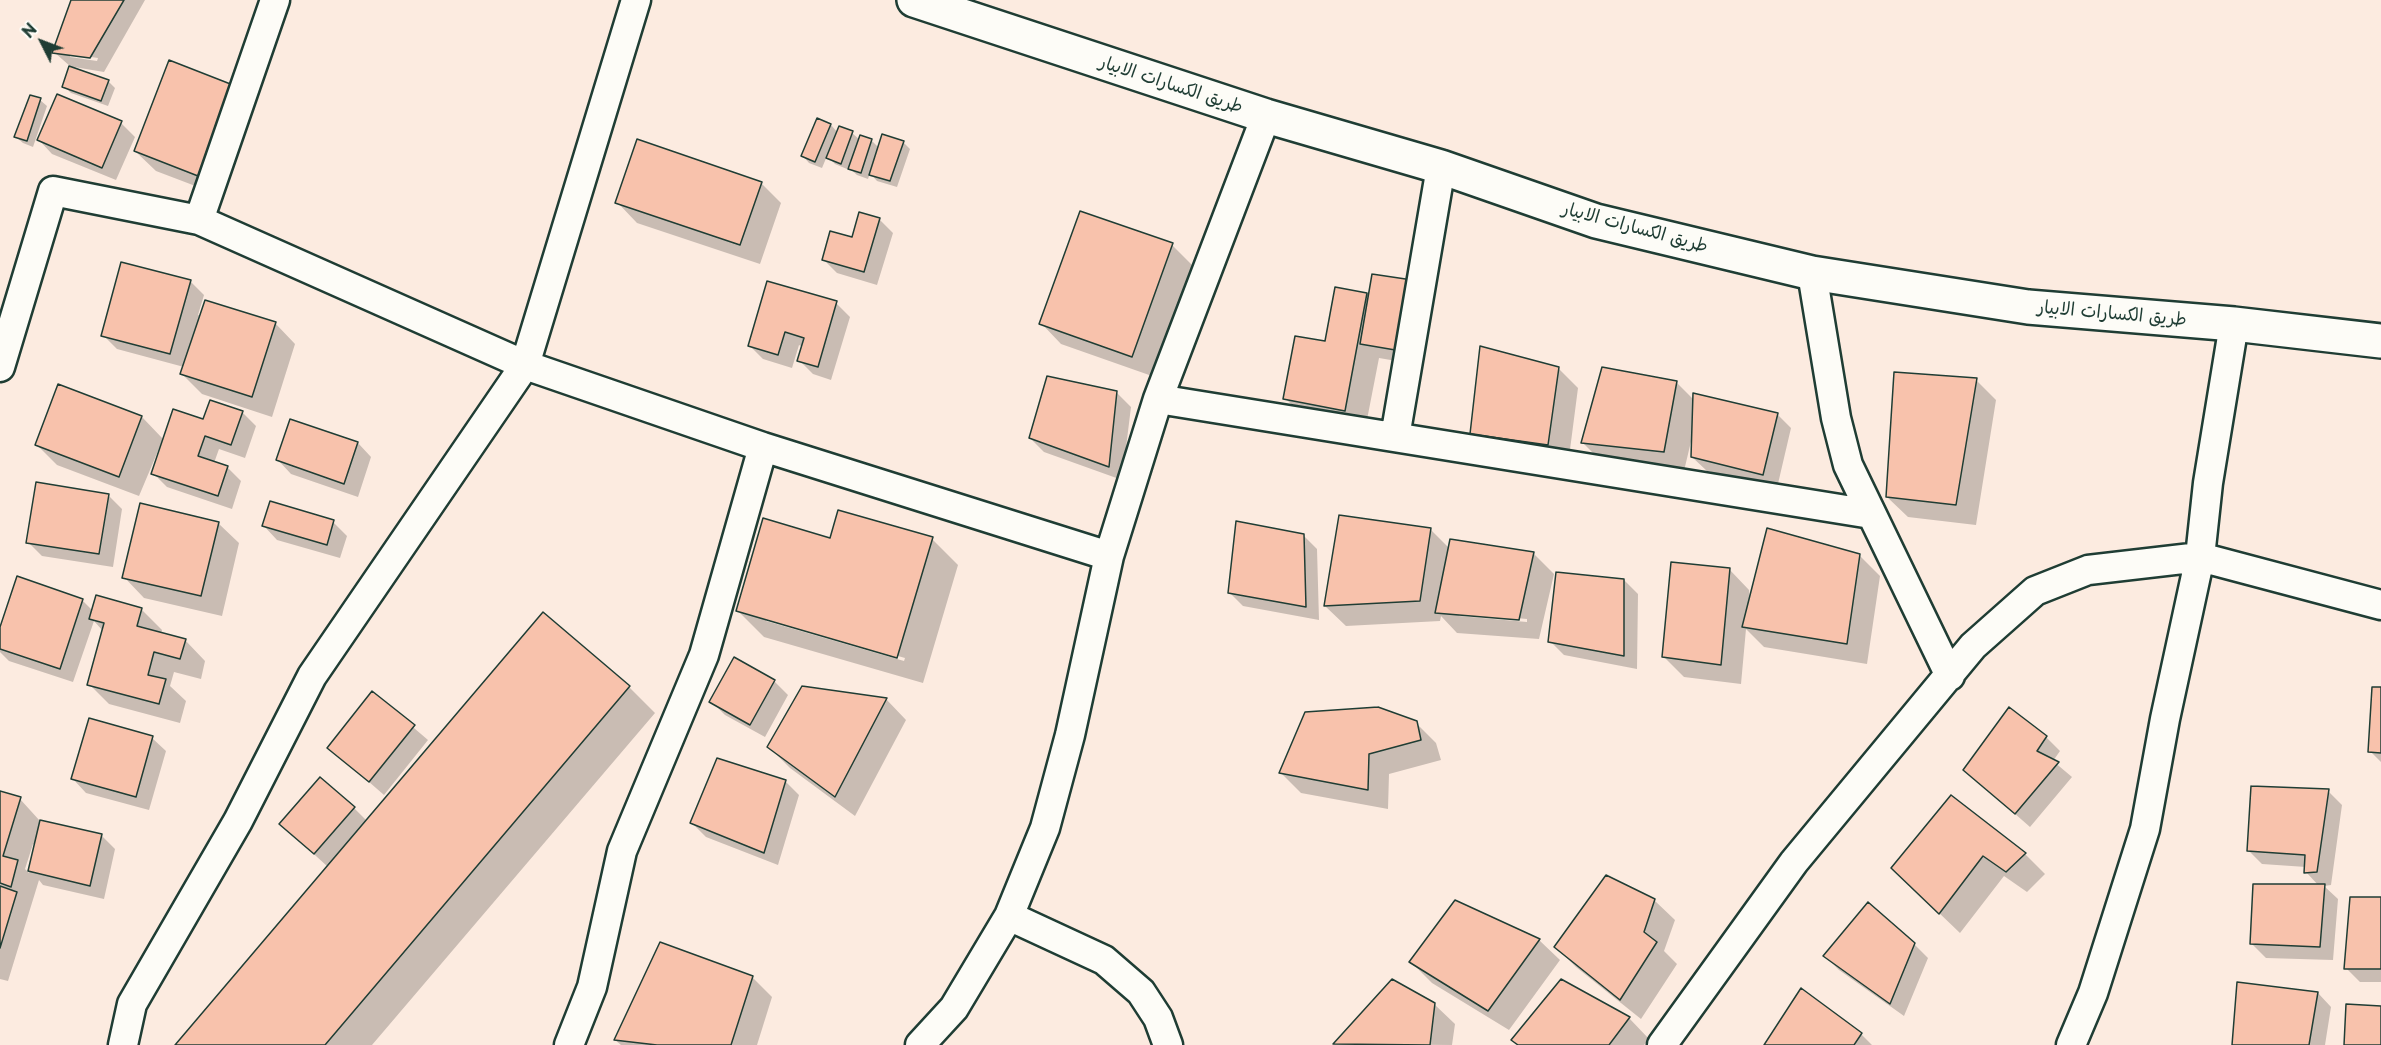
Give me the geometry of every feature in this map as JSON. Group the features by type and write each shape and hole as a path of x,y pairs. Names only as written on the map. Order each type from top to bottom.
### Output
{"street":[{"path":"199,220 275,0"},
{"path":"123,1045 132,1004 238,821 312,676 525,365 636,0"},
{"name":"طريق الكسارات الابيار","path":"914,0 1266,116 1441,167 1596,221 1812,273 2028,307 2234,324 2381,341"},
{"path":"920,1045 954,1008 1009,916 1045,828 1070,735 1109,556 1158,399 1266,116"},
{"path":"1395,437 1441,167"},
{"path":"0,367 53,191 199,220 525,365 763,447 1109,556"},
{"path":"1812,273 1836,418 1848,465 1950,676"},
{"path":"2071,1045 2093,993 2145,829 2165,719 2199,557 2208,483 2234,324"},
{"path":"1158,399 1871,514"},
{"path":"569,1045 592,987 622,851 704,655 763,447"},
{"path":"1662,1045 1794,862 1973,646 2035,591 2088,570 2199,557 2381,605"},
{"path":"1009,916 1104,960 1141,992 1158,1018 1168,1045"}],"building":[{"path":"71,0 124,0 90,58 52,53"},
{"path":"169,60 233,85 198,176 134,151"},
{"path":"69,66 109,80 101,101 62,87"},
{"path":"57,94 122,121 102,168 37,140"},
{"path":"30,95 41,98 27,141 14,137"},
{"path":"817,118 831,124 815,162 801,156"},
{"path":"839,126 853,131 841,164 826,158"},
{"path":"882,134 904,141 890,181 869,175"},
{"path":"860,135 872,139 861,173 848,169"},
{"path":"637,139 762,182 740,245 615,203"},
{"path":"1080,211 1173,243 1132,357 1039,324"},
{"path":"859,212 880,218 864,272 822,260 830,231 852,237"},
{"path":"121,262 191,280 170,354 101,336"},
{"path":"1372,274 1419,281 1407,352 1360,344"},
{"path":"767,281 837,301 818,367 797,361 804,338 785,332 778,355 748,346"},
{"path":"1335,287 1367,293 1345,411 1283,399 1295,336 1325,341"},
{"path":"205,300 276,322 252,397 180,374"},
{"path":"1480,346 1559,367 1548,445 1470,434"},
{"path":"1602,367 1677,381 1664,452 1581,443"},
{"path":"1894,372 1977,378 1956,505 1886,497"},
{"path":"1047,376 1117,391 1109,467 1029,438"},
{"path":"58,384 142,416 119,477 35,445"},
{"path":"1693,393 1778,413 1763,475 1691,457"},
{"path":"210,400 243,411 231,445 205,436 198,456 228,466 218,496 151,474 173,409 203,419"},
{"path":"290,419 358,442 344,484 276,460"},
{"path":"36,482 109,494 99,554 26,543"},
{"path":"270,501 334,520 327,545 262,526"},
{"path":"140,503 219,522 201,596 122,578"},
{"path":"838,510 933,537 897,658 736,611 763,518 830,538"},
{"path":"1339,515 1431,528 1420,601 1324,606"},
{"path":"1236,521 1304,534 1306,607 1228,593"},
{"path":"1767,528 1860,554 1847,644 1742,627"},
{"path":"1450,539 1534,552 1519,620 1435,613"},
{"path":"1671,562 1730,568 1721,665 1662,657"},
{"path":"1556,572 1624,579 1624,656 1548,642"},
{"path":"17,576 83,599 60,669 0,649 0,627"},
{"path":"96,595 142,608 137,626 186,639 180,659 154,652 148,675 166,679 159,704 87,685 104,623 89,619"},
{"path":"543,612 630,686 325,1045 175,1045"},
{"path":"734,657 775,680 750,725 709,702"},
{"path":"802,686 887,698 835,797 767,747"},
{"path":"2372,687 2381,687 2381,753 2368,752"},
{"path":"372,691 415,725 369,782 327,748"},
{"path":"1378,707 1417,721 1421,740 1369,754 1368,790 1279,773 1305,712"},
{"path":"2009,707 2047,736 2037,751 2059,762 2015,814 1963,770"},
{"path":"89,718 153,736 136,797 71,779"},
{"path":"717,758 786,780 764,853 690,823"},
{"path":"320,777 355,807 314,854 279,824"},
{"path":"2251,786 2329,789 2317,872 2304,873 2305,855 2247,851"},
{"path":"0,791 21,797 3,856 18,860 11,887 0,883"},
{"path":"1951,795 2026,853 2006,872 1983,856 1939,914 1891,868"},
{"path":"40,820 102,834 90,886 28,871"},
{"path":"1606,875 1655,899 1644,932 1657,942 1620,1000 1554,947"},
{"path":"2253,884 2325,884 2320,947 2250,944"},
{"path":"0,886 17,892 0,948"},
{"path":"2350,897 2381,897 2381,969 2344,969"},
{"path":"1455,900 1540,939 1488,1011 1409,962"},
{"path":"1868,902 1915,943 1890,1004 1823,956"},
{"path":"660,942 753,976 731,1045 657,1045 614,1040"},
{"path":"1392,979 1435,1003 1430,1045 1333,1044"},
{"path":"1561,979 1630,1017 1609,1045 1518,1045 1511,1040"},
{"path":"2237,982 2318,992 2309,1045 2232,1045"},
{"path":"1801,988 1862,1033 1854,1045 1764,1045"},
{"path":"2346,1004 2381,1006 2381,1045 2344,1045"}]}
